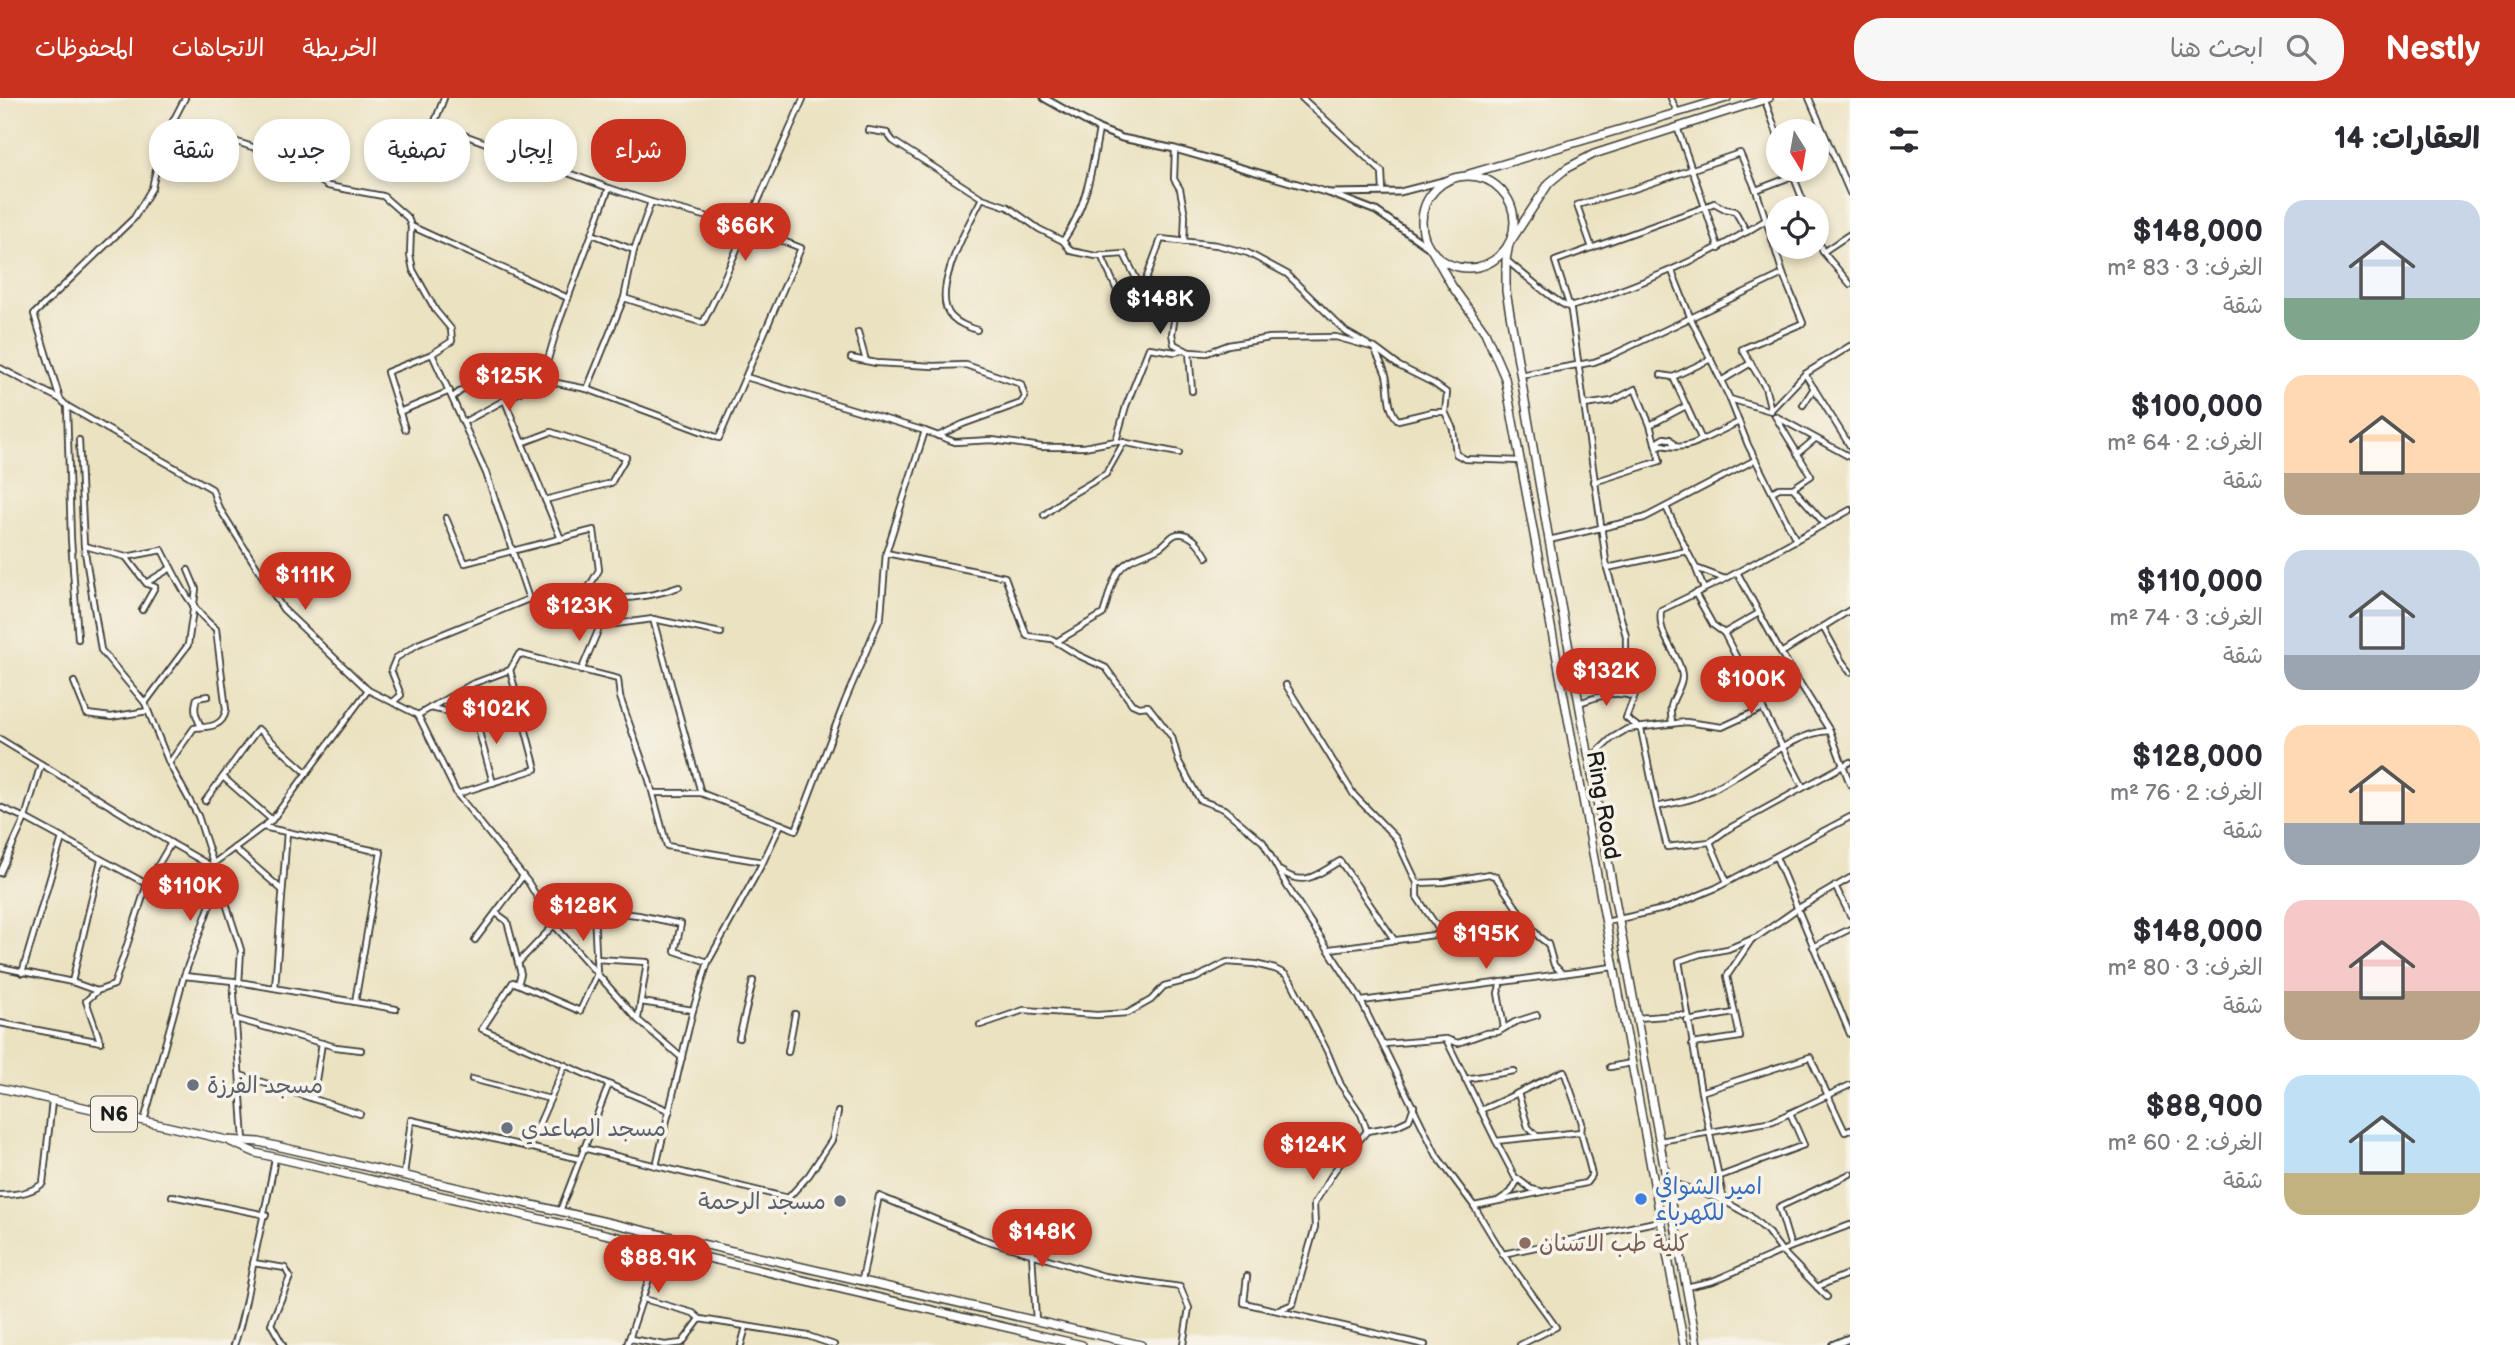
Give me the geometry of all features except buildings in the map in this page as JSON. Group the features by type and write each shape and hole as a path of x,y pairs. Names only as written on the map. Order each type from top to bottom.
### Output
{"main road":[{"path":"1721,99 1444,182 1433,192 1425,206 1422,220 1424,236 1431,249 1442,260 1456,266 1486,264 1499,256 1549,183 1567,168 1594,154 1766,99"},
{"path":"1458,177 1473,176 1488,180 1505,194 1514,214 1514,230 1509,244"},
{"name":"Ring Road","path":"1509,244 1506,290 1549,540 1697,1345"},
{"name":"Ring Road","path":"1431,249 1452,286 1485,332 1505,378 1684,1345"},
{"path":"1632,1061 1644,1057"},
{"name":"N6","path":"0,1088 244,1144 275,1158 909,1305 1044,1341 1082,1345"},
{"name":"N6","path":"244,1144 259,1142 1141,1345"},
{"path":"596,1232 599,1219"},
{"path":"838,1289 843,1276"},
{"path":"909,1305 915,1293"},
{"path":"1833,1345 1850,1338"}],"street":[{"path":"172,119 185,98"},
{"path":"444,98 434,124 609,188 747,227 802,248 719,438 587,389 542,380 464,422"},
{"path":"624,298 703,323 803,98"},
{"path":"1044,98 1099,129 1122,138 1175,149 1329,193 1376,211 1431,249"},
{"path":"1302,98 1382,172 1383,192"},
{"path":"1671,98 1677,113"},
{"path":"1809,98 1850,193"},
{"path":"1766,99 1772,119"},
{"path":"1677,127 1719,249"},
{"path":"1063,241 1077,222 1089,184 1099,129"},
{"path":"868,130 887,133 893,141 982,198 1008,207 1039,229 1063,241 1071,251 1101,255 1124,254 1139,284 1138,293 1131,299 1120,298 1101,255"},
{"path":"239,143 283,157 328,186 383,196 408,218 411,226 410,255 413,270 436,311 451,329 452,341 432,354 387,372 405,429"},
{"path":"1175,149 1174,179 1180,189 1185,215 1184,242"},
{"path":"1506,260 1562,307 1570,307 1619,292 1672,271 1719,249 1766,220 1740,153 1577,205 1592,248"},
{"path":"1329,193 1400,192 1458,177"},
{"path":"61,400 34,314 134,218 153,182"},
{"path":"1755,190 1772,182"},
{"path":"542,380 568,298 609,188"},
{"path":"977,330 950,316 945,289 961,239 982,198"},
{"path":"587,389 624,298 634,250 651,202"},
{"path":"1747,232 1735,211 1714,203 1555,261 1570,307 1607,568 1626,636 1626,660 1638,687 1626,718 1641,729 1667,847 1710,842 1728,829 1850,762"},
{"path":"411,226 568,298"},
{"path":"592,234 634,250"},
{"path":"1829,248 1850,234"},
{"path":"1145,282 1161,239 1217,245 1248,253 1287,274 1346,332 1447,393 1445,412 1453,429 1456,454 1465,459 1521,461"},
{"path":"1772,492 1779,488 1793,488 1811,475 1771,410 1765,387 1742,349 1803,323 1778,259"},
{"path":"1829,259 1850,284"},
{"path":"1672,271 1690,319 1730,399 1755,460 1796,540"},
{"path":"1521,375 1578,365 1610,356 1783,274"},
{"path":"1139,284 1145,282"},
{"path":"1145,282 1151,288 1168,293 1177,304 1172,334 1174,344 1187,351"},
{"path":"858,332 866,361"},
{"path":"1116,441 1126,406 1149,348 1207,353 1228,345 1270,338 1336,337 1374,348"},
{"path":"1771,410 1805,374 1850,346"},
{"path":"1374,348 1385,374 1390,407 1398,420 1432,412 1445,412"},
{"path":"1187,351 1192,390"},
{"path":"393,702 401,695 391,670 396,658 418,644 529,598 486,473 432,354"},
{"path":"851,358 933,366 966,365 1021,383 1025,397 1021,403 938,436"},
{"path":"1661,375 1673,377 1711,359"},
{"path":"1721,381 1751,363"},
{"path":"0,368 61,400 67,406 212,489 218,506 282,609 368,690 418,715 457,794 523,876 552,923 638,1020 682,1058"},
{"path":"453,397 487,370"},
{"path":"1805,374 1850,446"},
{"path":"746,377 955,442 992,440 1042,447 1084,447 1116,441 1179,453"},
{"path":"1673,377 1702,439"},
{"path":"1803,405 1814,388"},
{"path":"1584,405 1612,401 1635,389 1657,444 1660,461 1594,482"},
{"path":"399,412 450,390"},
{"path":"1730,399 1771,410"},
{"path":"505,401 561,539"},
{"path":"67,406 71,539 78,639"},
{"path":"1650,425 1686,406"},
{"path":"1775,415 1850,457"},
{"path":"1657,444 1667,447 1696,444 1739,422"},
{"path":"653,793 701,793 796,830 881,616 886,553 925,431"},
{"path":"1843,435 1850,431"},
{"path":"522,443 551,432 626,457 611,483 545,500"},
{"path":"1797,454 1815,439"},
{"path":"79,440 84,546 101,650 145,704 169,763 198,816 241,950 236,982 236,1019 244,1144"},
{"path":"1044,515 1067,497 1106,474 1124,443"},
{"path":"1549,540 1644,518 1755,460"},
{"path":"1793,488 1824,523"},
{"path":"1666,507 1704,589"},
{"path":"1672,724 1670,708 1682,674 1663,636 1661,611 1850,510"},
{"path":"446,518 466,563 594,530 599,570 589,587 593,592 604,596 639,598 679,587"},
{"path":"1055,642 1103,614 1113,581 1126,562 1161,547 1176,534 1184,534 1198,542 1207,557"},
{"path":"84,546 125,556 162,550 193,607 216,629 226,710 222,722 194,728 169,763"},
{"path":"1607,568 1687,551"},
{"path":"886,553 1005,577 1027,636 1055,642 1106,668 1132,704 1139,707 1148,706 1172,737 1179,762 1200,800 1224,809 1263,842 1361,1001 1437,1156 1474,1206 1503,1255 1556,1327 1520,1345"},
{"path":"125,556 146,583 155,587 142,610"},
{"path":"146,583 171,568"},
{"path":"1696,568 1725,579"},
{"path":"145,704 188,645 196,590 188,570"},
{"path":"1737,572 1781,653 1830,731 1850,784"},
{"path":"1695,593 1713,625 1724,632 1803,787"},
{"path":"1781,653 1850,610"},
{"path":"1724,632 1759,613"},
{"path":"653,619 701,793"},
{"path":"581,671 600,626 653,619 721,633"},
{"path":"1823,627 1850,671"},
{"path":"418,715 472,684 510,670 519,654 618,680 620,697 653,793 667,846 763,862"},
{"path":"457,794 536,769 510,670"},
{"path":"74,682 87,714 111,717 148,711"},
{"path":"1286,685 1354,795 1396,838 1418,883 1416,897 1442,934"},
{"path":"214,863 272,820 368,690"},
{"path":"1579,704 1605,695 1623,693 1634,697"},
{"path":"201,727 195,714 195,704 197,698 208,696"},
{"path":"430,708 475,717 518,705"},
{"path":"1590,759 1612,738 1627,729 1686,722 1722,727 1762,709"},
{"path":"475,717 493,783"},
{"path":"205,801 258,729 307,773"},
{"path":"1657,807 1699,797 1797,739 1816,731 1830,731"},
{"path":"0,739 216,869"},
{"path":"0,873 25,818 41,764"},
{"path":"223,777 272,820"},
{"path":"0,807 147,884"},
{"path":"1606,922 1668,908 1727,882 1850,817"},
{"path":"656,1166 693,1010 708,962 763,862 780,824"},
{"path":"263,827 381,852 355,1002"},
{"path":"275,988 281,890 288,832"},
{"path":"22,972 62,838"},
{"path":"1710,842 1727,882"},
{"path":"0,1023 101,1042 86,1001 97,991 114,985 147,884 171,843"},
{"path":"234,848 281,890"},
{"path":"1776,857 1850,1034"},
{"path":"72,982 102,860"},
{"path":"1278,869 1293,879 1301,880 1340,862 1395,941"},
{"path":"1418,883 1444,882 1489,874 1496,877 1539,937 1548,944 1554,965 1563,974"},
{"path":"475,940 523,876"},
{"path":"1724,1200 1700,1092 1679,961 1728,949 1752,939 1850,878"},
{"path":"144,1121 184,976 219,879"},
{"path":"1835,886 1850,915"},
{"path":"518,962 552,923 594,910 681,924 675,951 708,962"},
{"path":"594,910 597,974 580,1011 513,982 482,1029 670,1111"},
{"path":"496,913 507,921 522,974 518,984"},
{"path":"1330,949 1507,925 1526,920"},
{"path":"1813,947 1850,929"},
{"path":"1692,1044 1740,1037 1727,976 1752,939"},
{"path":"596,959 647,962 638,1020"},
{"path":"980,1025 1024,1010 1097,1015 1128,1013 1151,1000 1164,986 1189,981 1227,962 1275,969 1291,981 1327,1051 1341,1085 1361,1114 1367,1131"},
{"path":"0,967 72,982 97,991"},
{"path":"1361,1001 1614,967"},
{"path":"184,976 275,988 396,1009"},
{"path":"739,1038 754,981"},
{"path":"1501,982 1498,993 1504,1028"},
{"path":"640,1002 693,1010"},
{"path":"1637,1018 1678,1015 1687,1019 1734,1013"},
{"path":"788,1052 795,1014"},
{"path":"1383,1045 1446,1040 1458,1043 1536,1015"},
{"path":"236,1019 322,1043 361,1050"},
{"path":"1446,1040 1517,1181 1511,1192 1496,1202"},
{"path":"313,1099 322,1043"},
{"path":"1700,1092 1810,1056 1844,1132 1850,1130"},
{"path":"1610,1067 1632,1061"},
{"path":"529,1147 565,1065"},
{"path":"1465,1079 1514,1071"},
{"path":"1474,1206 1586,1183 1592,1175 1581,1132 1582,1123 1564,1071 1507,1100 1480,1110"},
{"path":"240,1075 360,1114"},
{"path":"471,1079 550,1099"},
{"path":"561,1211 609,1084"},
{"path":"1660,1141 1773,1121 1850,1085"},
{"path":"1518,1093 1528,1127 1537,1137"},
{"path":"0,1195 13,1195 36,1189 43,1183 52,1100"},
{"path":"1279,1310 1293,1304 1315,1227 1314,1204 1335,1170 1367,1131 1396,1126 1409,1120 1414,1105"},
{"path":"583,1148 788,1198 809,1175 832,1140 838,1112"},
{"path":"1718,1177 1804,1145 1790,1113"},
{"path":"404,1175 411,1120 580,1159"},
{"path":"1496,1141 1581,1132"},
{"path":"234,1345 241,1328 253,1263 266,1215 275,1158"},
{"path":"1791,1247 1779,1207 1850,1174"},
{"path":"1514,1175 1531,1189 1545,1191"},
{"path":"1667,1181 1724,1200 1749,1214 1827,1297"},
{"path":"172,1196 266,1215"},
{"path":"862,1280 879,1196 982,1238 1104,1276 1180,1287 1189,1308 1183,1345"},
{"path":"1503,1255 1661,1221"},
{"path":"1686,1287 1713,1281 1850,1225"},
{"path":"627,1345 664,1234"},
{"path":"1032,1253 1036,1321"},
{"path":"253,1263 285,1268 290,1277 271,1324 283,1345"},
{"path":"1817,1287 1850,1273"},
{"path":"1247,1276 1244,1303 1425,1345"},
{"path":"644,1299 693,1313 700,1320 808,1336 834,1345"},
{"path":"631,1339 664,1345 682,1343 700,1320"},
{"path":"741,1345 746,1327"}],"place":[{"name":"مسجد الفرزة","path":"193,1085"},
{"name":"مسجد الصاعدي","path":"507,1128"},
{"name":"امير الشوافي للكهرباء","path":"1641,1199"},
{"name":"مسجد الرحمة","path":"840,1201"},
{"name":"كلية طب الاسنان","path":"1525,1243"}]}
